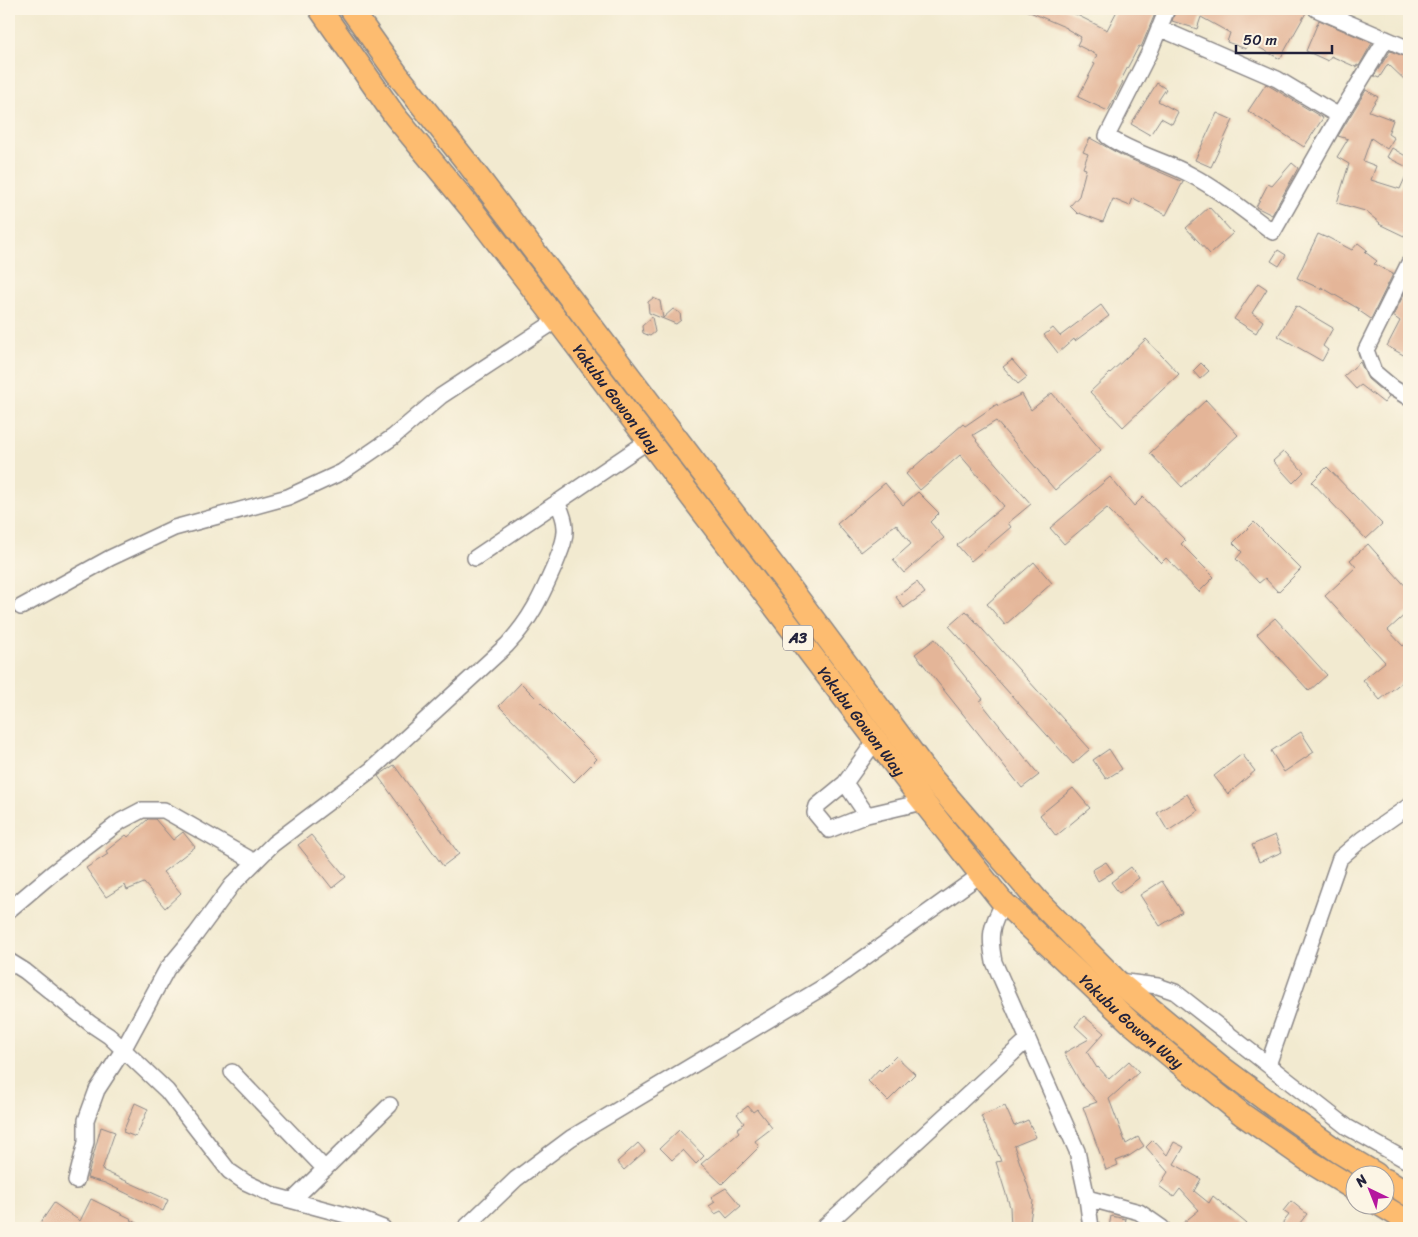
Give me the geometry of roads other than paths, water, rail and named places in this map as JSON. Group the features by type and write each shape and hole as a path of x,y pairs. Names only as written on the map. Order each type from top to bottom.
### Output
{"highway":[{"name":"Yakubu Gowon Way","path":"320,9 395,116 474,212 923,802 1004,903 1131,1023 1179,1063 1243,1115 1312,1163 1346,1184"},
{"name":"Yakubu Gowon Way","path":"351,9 397,74 475,173 713,486 929,775 1037,900 1117,981 1220,1066 1275,1107 1359,1164"},
{"path":"694,502 713,486"},
{"path":"1396,1187 1409,1195"},
{"path":"1396,1214 1409,1222"}],"street":[{"path":"1167,9 1150,49 1107,136 1119,144 1189,174 1217,190 1273,232 1339,116 1386,39"},
{"path":"1316,9 1345,14 1386,39 1409,49"},
{"path":"1159,28 1277,79 1339,116"},
{"path":"1409,264 1366,350 1374,372 1393,388 1409,398"},
{"path":"21,607 110,558 174,528 288,497 342,472 393,438 441,396 557,320"},
{"path":"475,558 648,442"},
{"path":"76,1181 86,1142 86,1120 98,1090 167,969 196,934 232,885 273,844 371,770 507,645 523,627 539,601 562,548 565,528 562,513 557,502"},
{"path":"876,740 844,783 817,806 815,813 829,830 867,815 923,802"},
{"path":"844,783 867,815"},
{"path":"1268,1065 1340,858 1362,839 1409,806"},
{"path":"9,910 54,872 121,821 142,810 164,810 256,862"},
{"path":"465,1228 516,1179 571,1138 825,986 980,875"},
{"path":"1004,903 992,928 990,942 994,962 1077,1151 1091,1228"},
{"path":"9,961 25,971 91,1024 109,1036 167,1091 229,1171 245,1182 274,1196 358,1218 383,1228"},
{"path":"1117,981 1158,986 1175,992 1347,1127 1409,1162"},
{"path":"823,1228 1027,1040"},
{"path":"232,1072 325,1169"},
{"path":"293,1200 390,1105"},
{"path":"1087,1198 1139,1212 1162,1228"}]}
